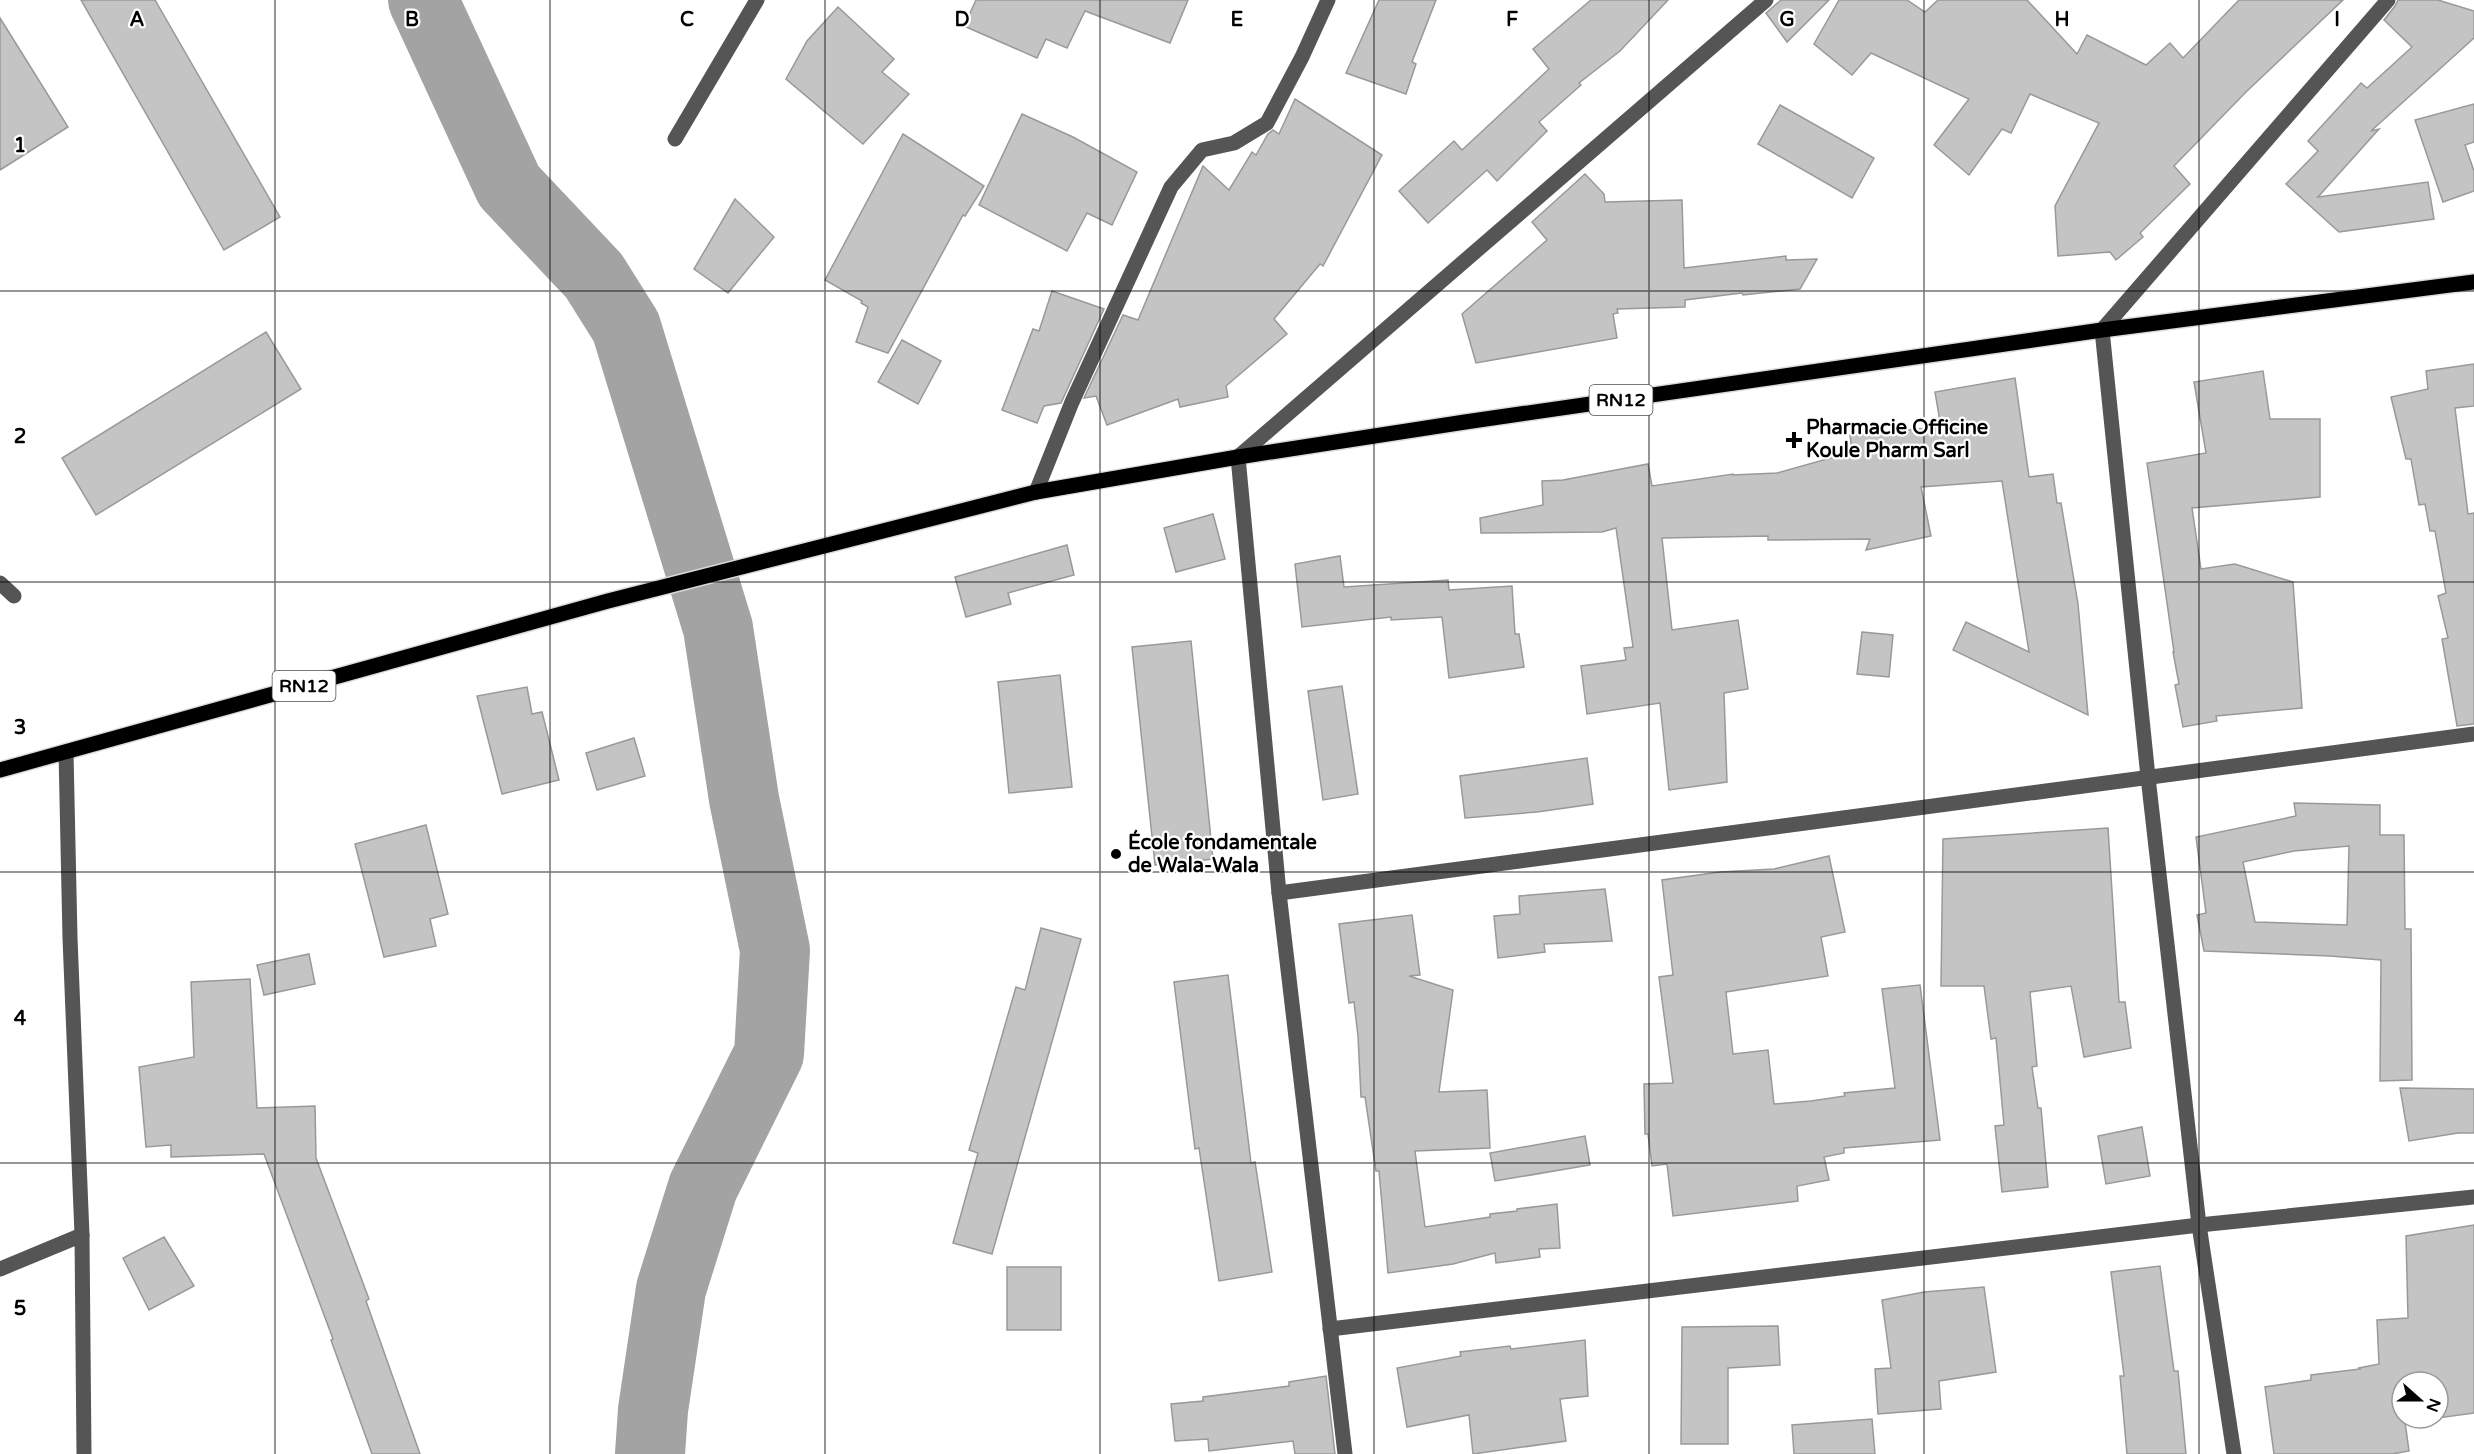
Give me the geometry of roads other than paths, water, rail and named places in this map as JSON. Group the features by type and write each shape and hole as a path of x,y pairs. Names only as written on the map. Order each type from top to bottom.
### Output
{"main road":[{"name":"RN12","path":"0,770 608,601 1036,492 1238,457 2102,330 2474,282"}],"street":[{"path":"675,139 757,0"},
{"path":"1036,492 1072,402 1171,188 1202,150 1234,143 1267,123 1302,57 1328,0"},
{"path":"1345,1454 1279,893 1238,457 1766,0"},
{"path":"2234,1454 2199,1225 2148,777 2102,330 2388,0"},
{"path":"0,583 14,596"},
{"path":"1279,893 2474,734"},
{"path":"66,752 69,938 81,1235 84,1454"},
{"path":"1330,1329 2199,1225 2474,1197"},
{"path":"0,1269 81,1235"}],"waterway":[{"path":"423,0 509,186 594,276 626,327 718,628 744,799 775,950 769,1054 703,1187 671,1289 653,1410 650,1454"}],"place":[{"name":"Pharmacie Officine Koule Pharm Sarl","path":"1794,440"},
{"name":"École fondamentale de Wala-Wala","path":"1116,854"}]}
